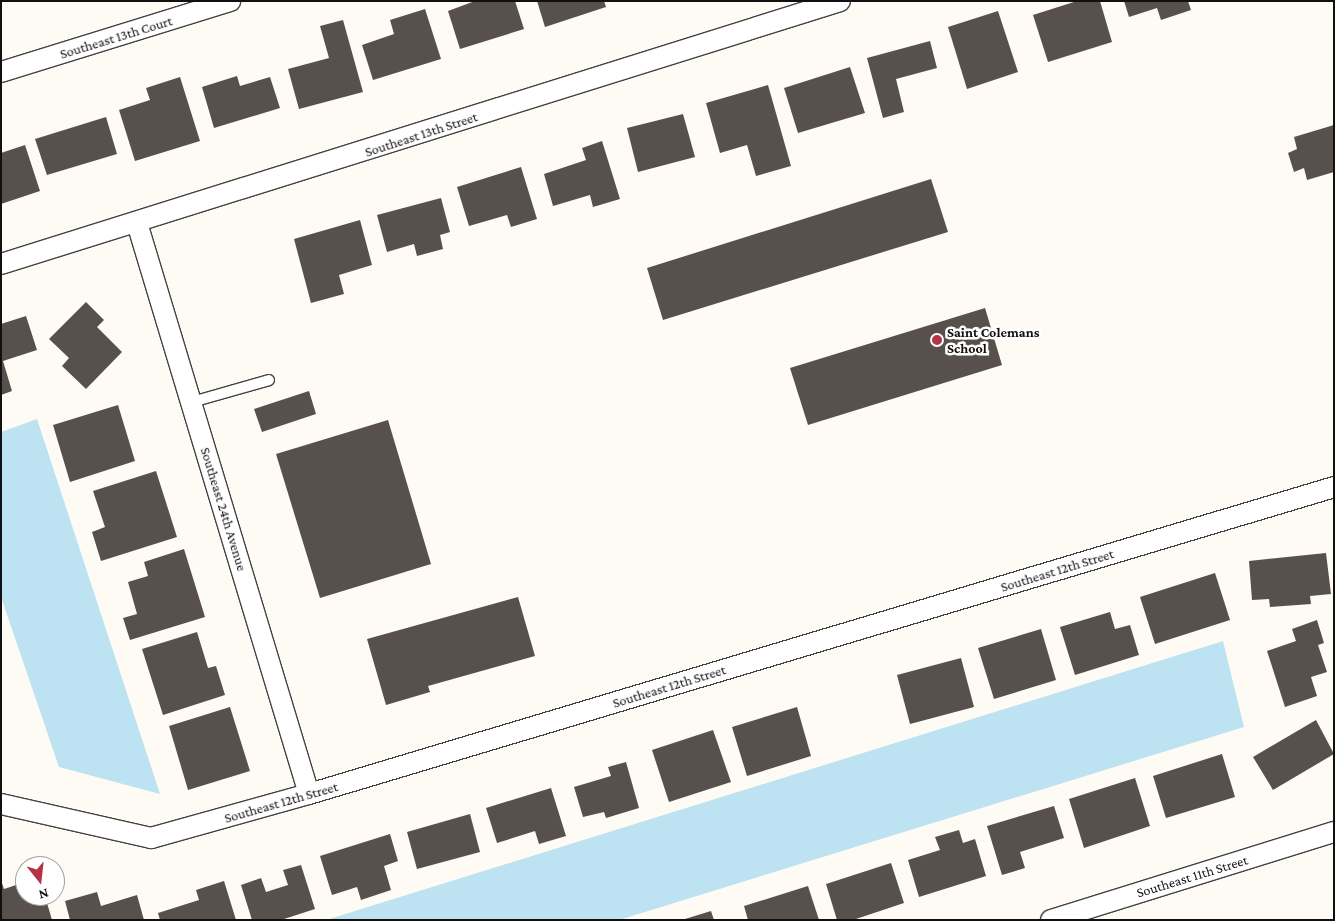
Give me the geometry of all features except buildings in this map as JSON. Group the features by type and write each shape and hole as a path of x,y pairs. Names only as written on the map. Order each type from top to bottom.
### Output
{"street":[{"name":"Southeast 13th Court","path":"1,72 230,1"},
{"name":"Southeast 13th Street","path":"1,264 137,223 840,1"},
{"name":"Southeast 24th Avenue","path":"137,223 309,794"},
{"name":"Southeast 12th Street","path":"1,804 152,838 309,794 1334,487"},
{"name":"Southeast 11th Street","path":"1051,920 1334,832"}],"lane":[{"path":"192,402 269,380"}],"water":[{"path":"37,419 160,794 59,767 1,597 1,432"},
{"path":"1223,641 1244,727 619,920 326,920"}],"place":[{"name":"Saint Colemans School","path":"937,340"}]}
